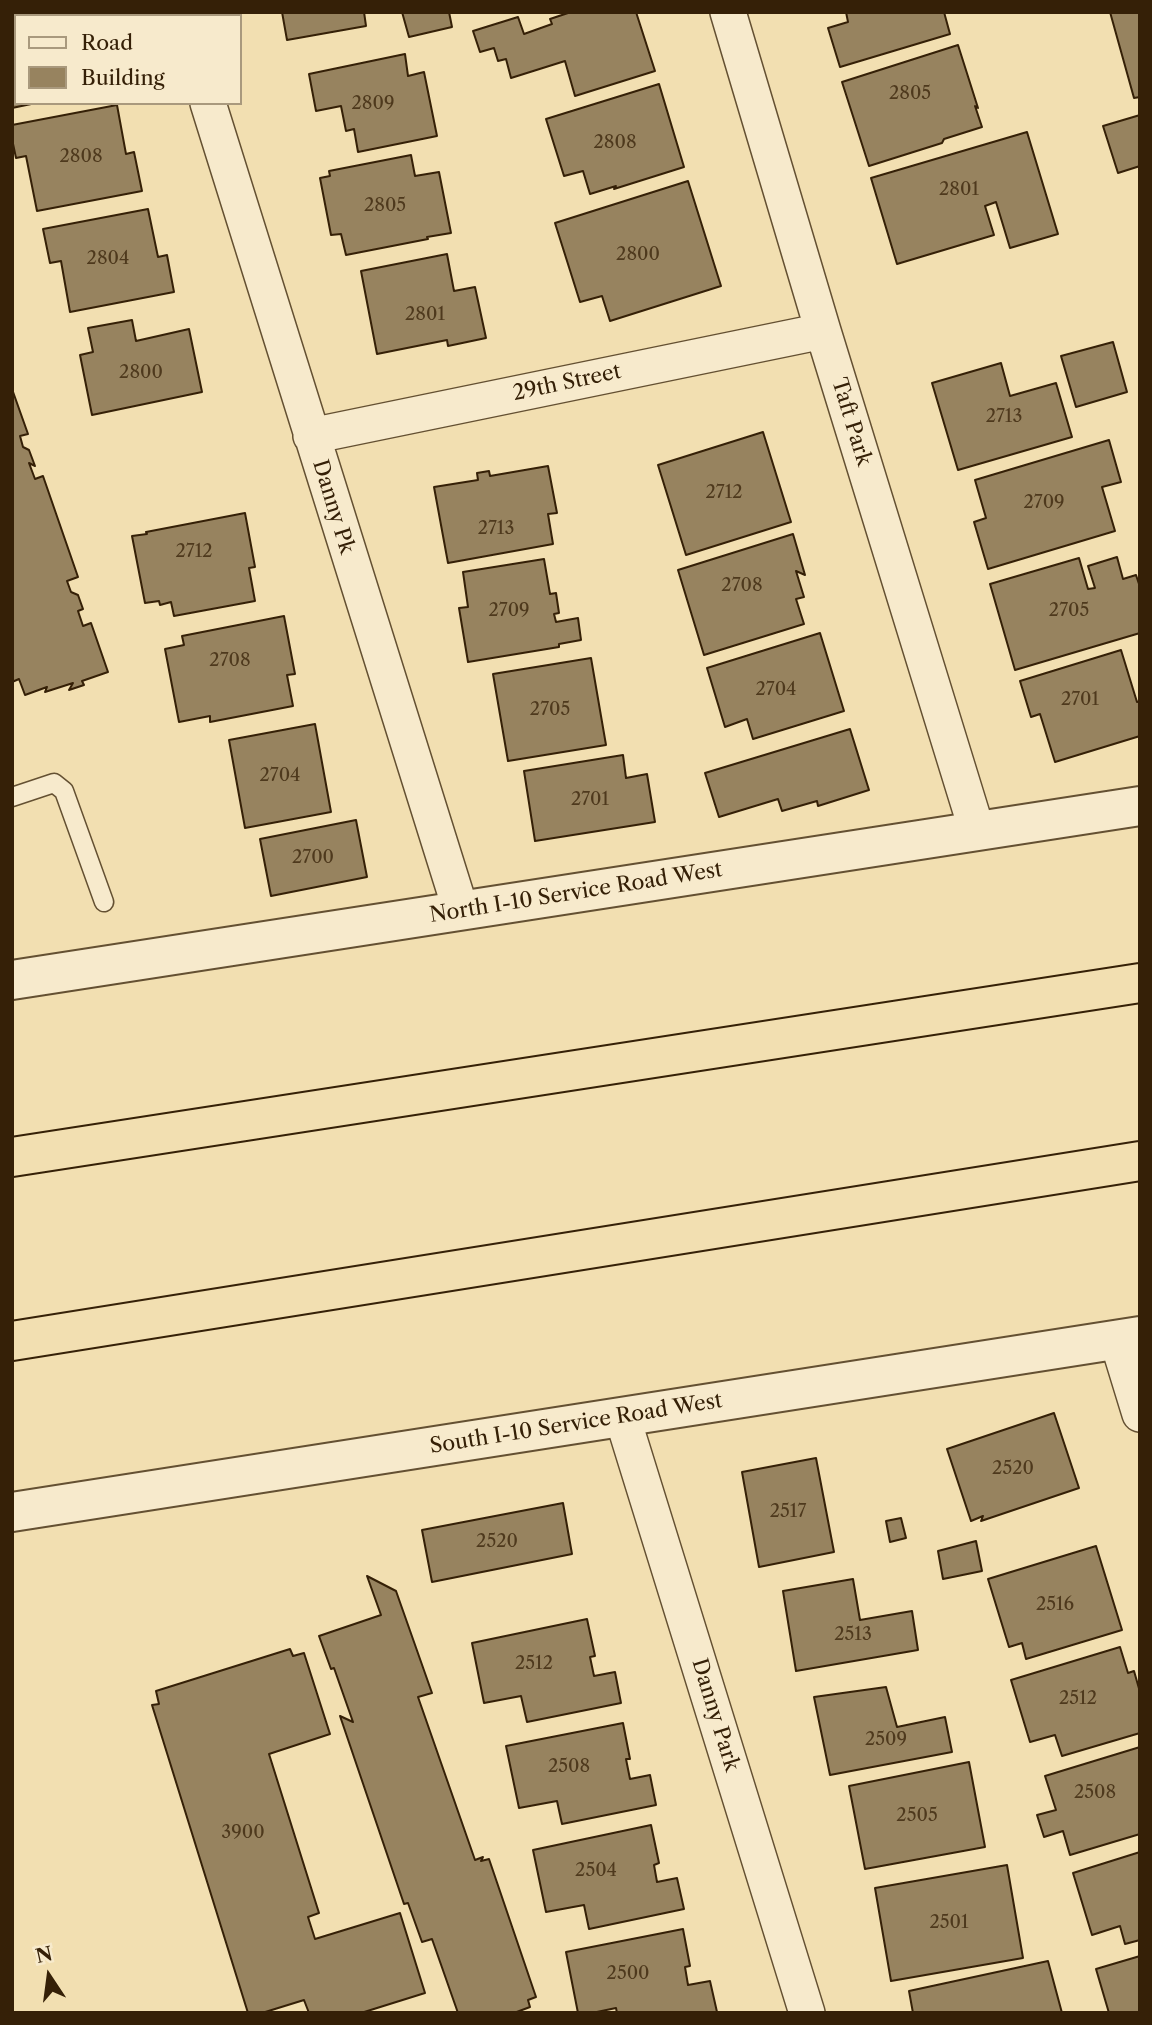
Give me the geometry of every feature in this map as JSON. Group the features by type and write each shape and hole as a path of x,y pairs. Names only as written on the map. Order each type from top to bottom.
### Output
{"highway":[{"path":"12,1157 1140,983"},
{"path":"12,1341 1140,1161"}],"street":[{"name":"Taft Park","path":"729,12 823,331 977,831"},
{"name":"Danny Pk","path":"209,105 461,911"},
{"name":"29th Street","path":"311,436 823,331"},
{"name":"North I-10 Service Road West","path":"12,980 1140,806"},
{"path":"1128,1337 1140,1414"},
{"name":"South I-10 Service Road West","path":"12,1513 1128,1337"},
{"name":"Danny Park","path":"622,1416 807,2013"}],"lane":[{"path":"12,797 54,783 64,791 104,902"}],"building":[{"path":"42,12 84,12 84,14 33,14"},
{"path":"282,12 364,12 366,26 287,40"},
{"path":"402,12 449,12 452,27 409,37"},
{"path":"571,12 636,12 655,71 575,96 565,61 511,78 506,59 498,61 494,48 480,52 473,31 518,17 524,34 552,24 550,19"},
{"path":"846,12 944,12 950,34 840,67 828,28 848,22"},
{"path":"1110,12 1140,12 1140,97 1134,98"},
{"path":"12,18 14,105 26,105 12,108"},
{"path":"958,45 982,127 869,166 842,82"},
{"path":"405,54 408,76 424,72 437,136 358,152 354,129 346,131 341,106 316,111 309,74"},
{"path":"659,84 684,167 590,194 583,171 564,176 546,119"},
{"path":"117,105 126,154 134,152 142,191 37,211 26,156 16,158 12,125"},
{"path":"1140,115 1140,166 1118,173 1103,126"},
{"path":"1027,132 1058,234 1010,248 996,202 985,206 994,235 897,264 871,178"},
{"path":"411,155 415,176 439,172 451,233 346,255 341,234 331,235 320,178 330,176 329,171"},
{"path":"688,181 721,286 610,321 602,296 580,302 555,223"},
{"path":"148,209 158,257 167,255 174,292 70,312 61,261 50,263 43,229"},
{"path":"447,254 454,291 475,287 486,338 448,346 447,340 377,354 361,271"},
{"path":"132,320 136,341 189,329 202,392 92,415 80,355 93,352 88,328"},
{"path":"1113,342 1127,392 1076,407 1061,356"},
{"path":"1001,363 1010,396 1056,383 1072,437 958,470 932,383"},
{"path":"12,389 28,434 20,436 23,447 29,450 35,466 29,463 35,479 43,476 78,577 67,581 71,592 78,595 83,609 78,611 83,626 91,623 108,672 82,681 84,685 69,690 73,683 45,692 47,687 25,695 19,679 12,682"},
{"path":"763,432 791,522 686,555 658,465"},
{"path":"1109,440 1121,482 1102,487 1115,531 988,569 974,522 986,518 975,480"},
{"path":"548,466 557,513 548,514 553,544 448,563 434,487 478,480 477,473 489,471 490,476"},
{"path":"245,513 255,567 249,568 255,601 174,616 171,602 160,605 159,601 145,603 132,536"},
{"path":"793,534 805,575 796,571 804,597 796,599 804,624 704,655 678,570"},
{"path":"1117,557 1123,579 1136,575 1140,587 1140,633 1015,670 990,584 1079,558 1088,589 1095,588 1088,566"},
{"path":"544,559 550,594 556,593 559,613 554,614 556,622 578,618 581,640 559,644 559,647 468,662 459,608 468,607 463,572"},
{"path":"284,616 295,674 287,675 293,706 210,722 210,716 179,722 165,649 184,645 182,636"},
{"path":"820,633 844,711 753,739 747,719 725,727 707,668"},
{"path":"1121,650 1137,702 1140,701 1140,736 1055,762 1040,714 1031,717 1020,681"},
{"path":"591,658 606,745 508,761 493,674"},
{"path":"315,724 331,812 245,828 229,740"},
{"path":"850,729 869,790 818,806 817,801 782,811 778,799 719,817 705,773"},
{"path":"623,755 626,778 647,774 655,822 535,841 524,771"},
{"path":"356,820 367,877 271,896 260,839"},
{"path":"1054,1413 1079,1488 981,1521 983,1516 971,1521 947,1449"},
{"path":"816,1458 834,1552 759,1567 742,1472"},
{"path":"563,1503 572,1554 432,1582 422,1530"},
{"path":"901,1518 906,1538 890,1542 886,1521"},
{"path":"976,1541 982,1571 943,1579 938,1551"},
{"path":"1096,1546 1122,1630 1026,1659 1022,1643 1009,1647 988,1579"},
{"path":"367,1576 396,1591 432,1693 418,1697 475,1860 483,1857 481,1861 489,1859 536,1997 528,2000 530,2007 514,2013 458,2013 432,1939 422,1942 408,1903 404,1904 340,1716 353,1722 334,1668 331,1669 319,1636 381,1615"},
{"path":"853,1579 860,1620 912,1611 918,1650 796,1671 783,1591"},
{"path":"587,1619 595,1656 590,1657 594,1676 615,1672 621,1703 527,1722 521,1696 484,1703 472,1643"},
{"path":"1120,1647 1128,1673 1134,1671 1140,1692 1140,1733 1062,1756 1055,1735 1030,1742 1011,1680"},
{"path":"290,1649 293,1656 304,1653 330,1734 269,1754 319,1913 308,1917 315,1939 400,1913 425,1993 361,2013 309,2013 304,2000 262,2013 248,2013 152,1705 159,1704 156,1691"},
{"path":"886,1687 897,1727 945,1717 952,1752 830,1775 814,1697"},
{"path":"623,1723 630,1759 626,1759 630,1779 650,1775 656,1805 562,1824 557,1801 519,1808 506,1746"},
{"path":"1140,1747 1140,1834 1070,1855 1063,1831 1044,1837 1037,1815 1056,1810 1045,1776"},
{"path":"969,1762 985,1847 865,1869 849,1786"},
{"path":"651,1825 659,1863 654,1865 657,1882 677,1878 684,1909 589,1929 584,1905 546,1912 533,1850"},
{"path":"1140,1852 1140,1940 1125,1944 1120,1926 1092,1935 1073,1873"},
{"path":"1007,1865 1023,1958 891,1981 875,1888"},
{"path":"683,1929 690,1966 685,1967 688,1985 710,1981 717,2012 617,2013 616,2008 578,2013 566,1952"},
{"path":"1140,1956 1140,2013 1109,2013 1096,1969"},
{"path":"1048,1961 1062,2013 913,2013 909,1991"}]}
